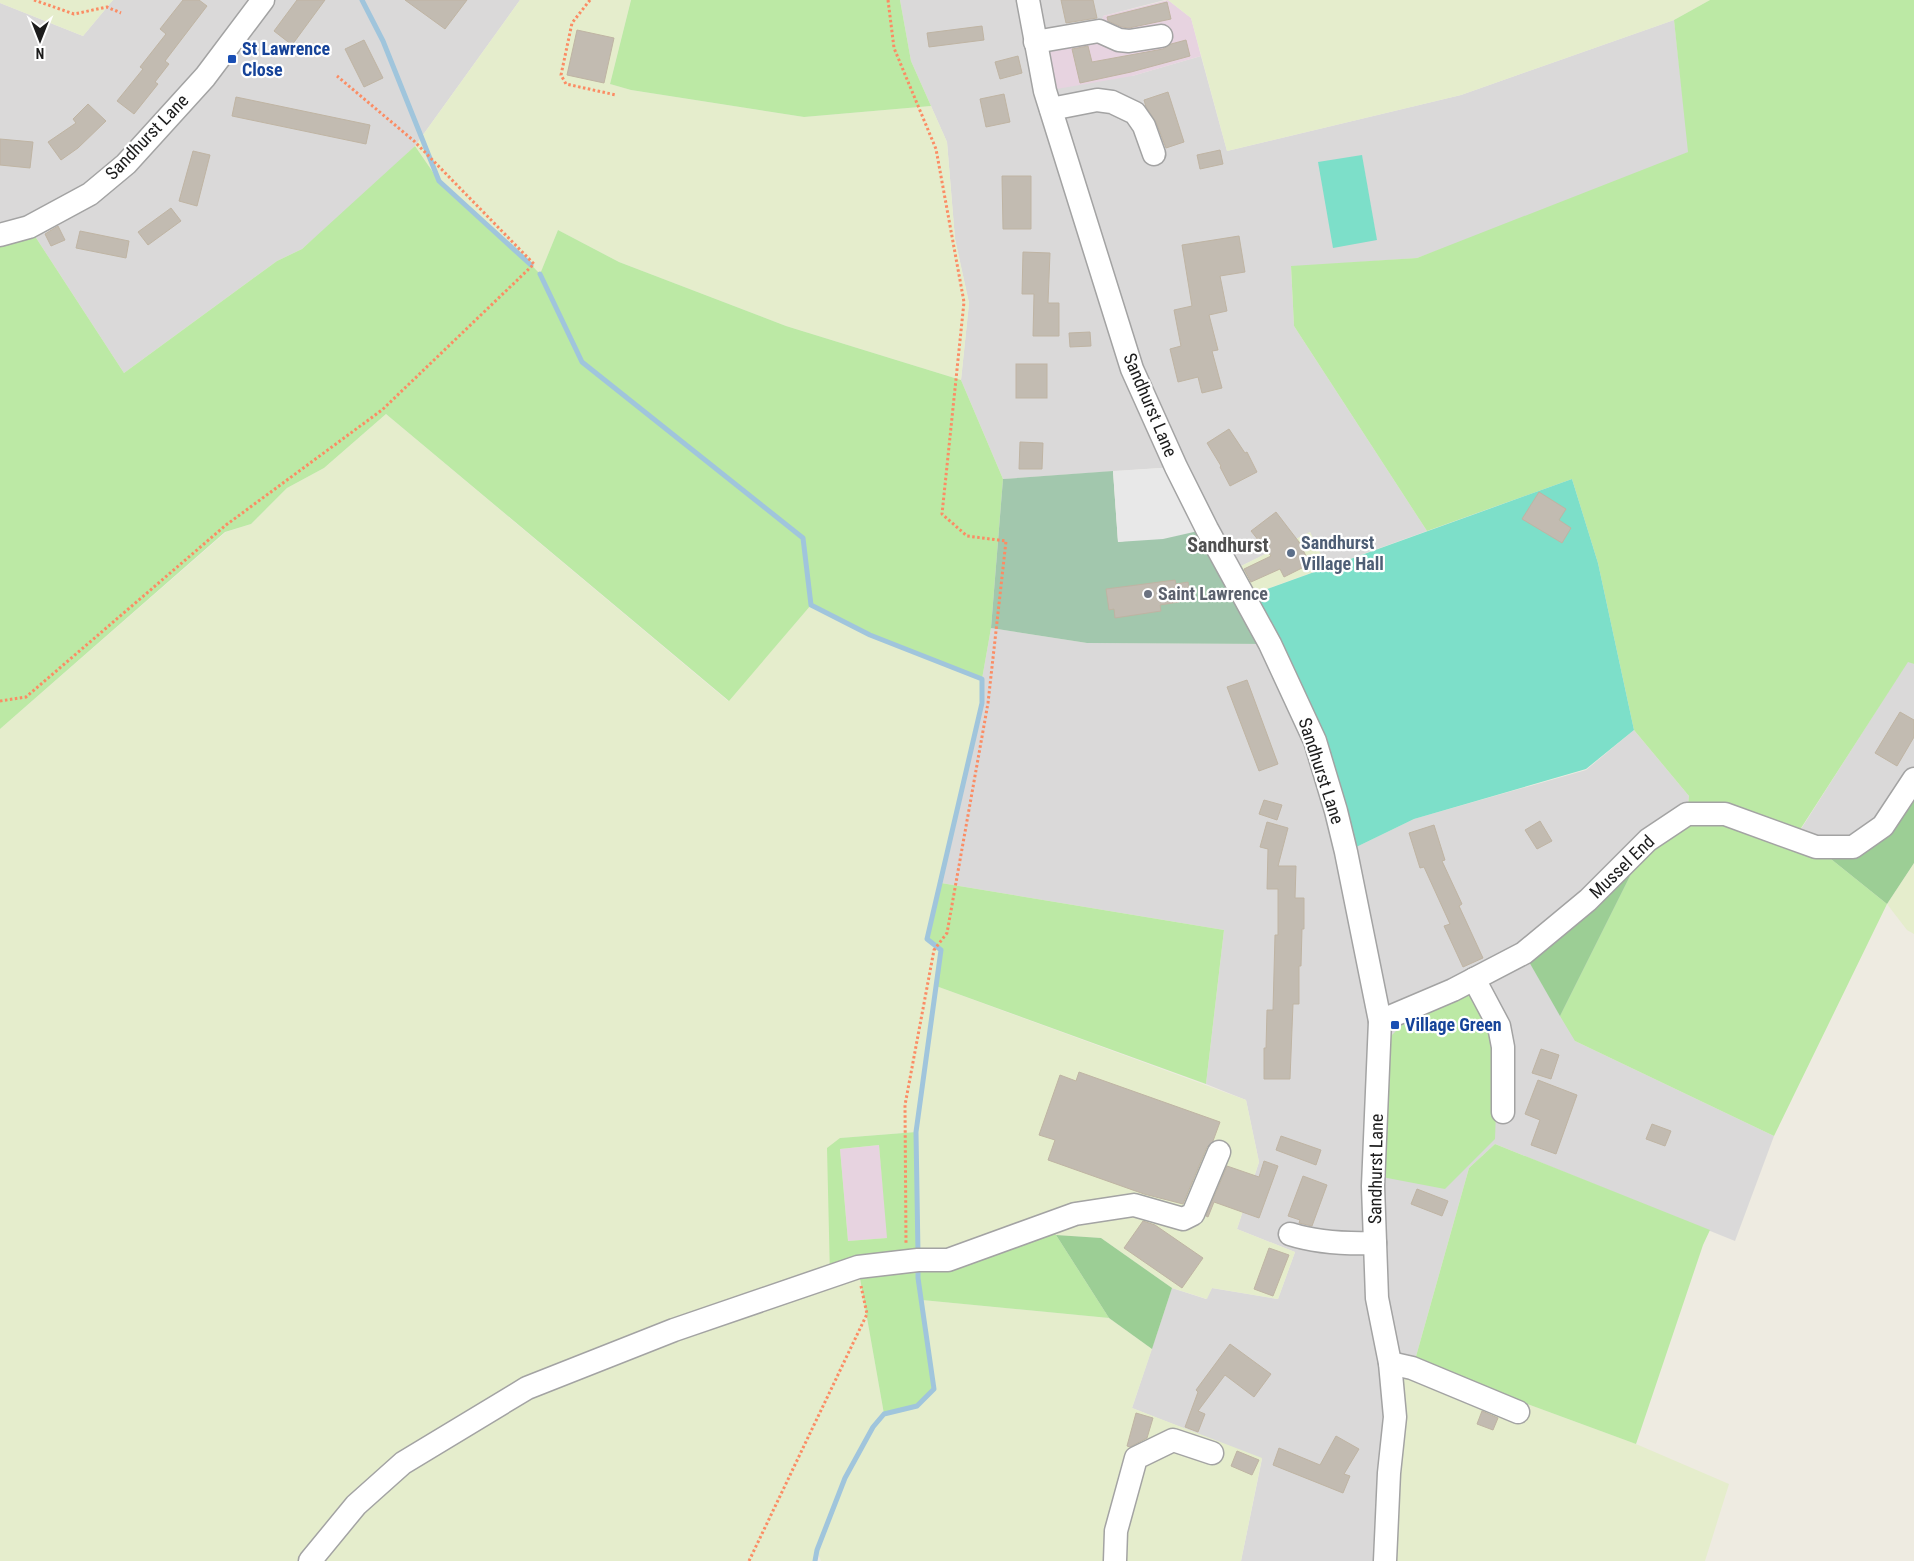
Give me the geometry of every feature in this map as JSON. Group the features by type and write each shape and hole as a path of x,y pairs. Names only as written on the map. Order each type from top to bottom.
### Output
{"street":[{"name":"Sandhurst Lane","path":"0,235 29,227 81,198 126,164 204,77 236,38 263,0"},
{"name":"Sandhurst Lane","path":"1028,0 1045,91 1132,369 1176,467 1207,529 1270,644 1314,742 1336,811 1346,852 1380,1021 1373,1186 1375,1242 1378,1298 1390,1363 1395,1417 1389,1473 1385,1561"},
{"path":"1035,42 1100,32 1118,40 1129,41 1161,36"},
{"path":"1051,109 1097,100 1112,102 1134,113 1144,126 1154,154"},
{"name":"Mussel End","path":"1380,1021 1474,979 1524,953 1588,900 1648,840 1687,814 1724,814 1816,848 1853,847 1883,826 1914,779"},
{"path":"1474,979 1499,1026 1502,1046 1502,1112"},
{"path":"310,1561 356,1505 403,1463 527,1388 674,1330 858,1267 906,1261 948,1260 1074,1214 1134,1205 1183,1219 1194,1214 1219,1152"},
{"path":"1290,1234 1321,1242 1375,1242"},
{"path":"1390,1363 1412,1368 1518,1412"},
{"path":"1115,1561 1116,1530 1136,1458 1173,1440 1212,1453"}],"path":[{"path":"34,0 74,14 107,7 121,14"},
{"path":"590,0 572,23 561,75 566,84 616,95"},
{"path":"888,0 894,48 936,149 964,302 942,514 967,536 1006,541 988,703 946,933 934,950 904,1105 906,1261"},
{"path":"0,701 26,697 226,525 382,410 534,264 414,141 337,76"},
{"path":"749,1561 866,1314 858,1267"}],"shaded area":[{"path":"113,0 520,0 415,146 367,192 302,249 277,261 124,373 29,227 0,235 0,3 83,36"},
{"path":"900,0 1165,0 1103,16 1132,76 1201,56 1227,151 1461,95 1674,20 1689,152 1528,218 1417,258 1291,267 1294,326 1427,531 1327,567 1310,532 1231,571 1176,467 1003,479 961,380 969,303 955,239 947,142 911,61"},
{"path":"1168,0 1191,18 1201,56 1132,76 1045,91 1034,34 1102,22 1103,16"},
{"path":"1362,155 1377,240 1333,248 1318,162"},
{"path":"1176,467 1207,529 1163,539 1118,542 1113,471"},
{"path":"1572,479 1598,563 1634,730 1586,769 1414,819 1346,852 1336,811 1245,597"},
{"path":"991,628 1087,643 1270,644 1346,852 1414,819 1586,770 1634,730 1689,796 1687,814 1575,1041 1774,1136 1735,1241 1495,1144 1469,1168 1415,1360 1385,1561 1241,1561 1262,1459 1132,1408 1172,1288 1206,1299 1212,1288 1278,1299 1295,1252 1237,1229 1259,1162 1246,1100 1206,1084 1224,930 941,883 982,703 982,679"},
{"path":"1908,661 1914,664 1914,779 1853,847 1794,840"},
{"path":"879,1145 888,1238 848,1241 840,1149"}],"green space":[{"path":"0,0 113,0 83,36 0,3"},
{"path":"520,0 631,0 610,84 631,90 804,117 931,106 947,142 955,239 969,303 961,380 786,326 619,262 558,230 540,274 522,255 439,181 415,146"},
{"path":"631,0 900,0 911,61 931,106 804,117 631,90 610,84"},
{"path":"1168,0 1710,0 1674,20 1461,95 1227,151 1191,18"},
{"path":"1710,0 1914,0 1914,664 1908,662 1794,839 1816,847 1887,904 1774,1136 1575,1041 1560,1016 1648,840 1687,814 1689,796 1634,730 1598,563 1572,479 1427,531 1294,326 1291,266 1417,258 1688,152 1674,20"},
{"path":"415,146 439,181 522,255 540,274 558,230 619,262 786,326 961,380 1003,479 991,628 982,679 870,635 811,605 729,701 386,414 324,468 287,488 251,524 225,532 0,729 0,235 29,227 124,373 277,261 302,249"},
{"path":"386,414 728,701 811,605 870,635 982,679 982,703 927,939 941,950 936,986 1246,1100 1259,1162 1237,1229 1295,1252 1278,1299 1212,1288 1207,1299 1172,1288 1101,1238 1056,1235 1051,1223 918,1260 915,1132 840,1138 830,1276 858,1267 884,1414 934,1389 922,1300 1109,1318 1152,1349 1132,1408 1262,1458 1241,1561 821,1561 817,1551 815,1561 0,1561 0,729 226,532 251,524 287,488 324,468"},
{"path":"1113,471 1118,542 1207,529 1270,644 1087,643 991,628 1003,479"},
{"path":"1310,532 1327,567 1245,597 1231,571"},
{"path":"1914,779 1914,863 1887,904 1816,847 1853,847"},
{"path":"1648,840 1560,1016 1524,953"},
{"path":"1914,863 1914,934 1907,930 1887,904"},
{"path":"941,883 1224,930 1206,1084 936,986 941,950 927,939"},
{"path":"1468,995 1477,997 1494,1027 1497,1083 1495,1139 1445,1189 1382,1177 1388,1039 1403,1024"},
{"path":"916,1132 918,1260 1051,1223 1056,1235 1109,1318 922,1300 934,1389 917,1406 884,1414 858,1267 830,1276 827,1148 840,1138","holes":["879,1145 887,1238 848,1241 840,1149"]},
{"path":"1495,1144 1710,1230 1703,1245 1636,1444 1415,1360 1469,1168"},
{"path":"1056,1235 1101,1238 1172,1288 1152,1349 1109,1318"},
{"path":"1415,1360 1636,1444 1729,1484 1705,1561 1385,1561 1390,1363"}],"building":[{"path":"183,0 199,0 207,6 165,61 169,64 155,82 158,84 134,114 117,101 143,69 140,67 166,34 160,29"},
{"path":"297,0 325,0 292,45 274,31"},
{"path":"405,0 467,0 445,29"},
{"path":"1061,0 1093,0 1097,18 1066,23"},
{"path":"1167,2 1171,19 1129,28 1108,21 1107,17"},
{"path":"982,26 984,40 929,47 927,33"},
{"path":"577,30 614,38 604,83 567,75"},
{"path":"364,40 383,78 364,87 345,49"},
{"path":"1186,40 1190,56 1080,83 1072,49 1088,46 1092,62 1163,49 1171,44"},
{"path":"1018,56 1022,73 1000,79 995,62"},
{"path":"1168,92 1184,142 1166,148 1156,122 1146,107 1144,100"},
{"path":"1004,94 1010,122 986,127 980,99"},
{"path":"236,97 370,125 366,144 232,116"},
{"path":"88,104 106,121 78,148 61,160 48,142 76,123 73,119"},
{"path":"0,139 33,142 30,168 0,165"},
{"path":"1220,150 1223,164 1200,169 1197,155"},
{"path":"193,151 210,155 197,206 179,201"},
{"path":"1002,176 1031,176 1031,229 1003,229"},
{"path":"171,208 181,221 148,245 138,232"},
{"path":"58,226 65,240 51,246 45,234"},
{"path":"80,231 129,241 126,258 76,248"},
{"path":"1239,236 1245,272 1220,276 1227,311 1209,315 1218,350 1212,351 1222,388 1202,393 1198,377 1178,382 1170,349 1181,346 1174,310 1192,306 1182,245"},
{"path":"1023,252 1050,253 1048,303 1059,303 1059,336 1033,336 1034,294 1022,294"},
{"path":"1090,332 1091,346 1070,347 1069,333"},
{"path":"1016,364 1047,364 1047,398 1016,398"},
{"path":"1229,429 1245,453 1247,452 1257,472 1230,486 1207,443"},
{"path":"1020,442 1043,443 1042,469 1019,469"},
{"path":"1539,492 1566,509 1559,520 1571,528 1562,543 1522,519"},
{"path":"1276,512 1299,542 1310,564 1284,577 1280,569 1251,582 1244,569 1271,556 1251,531"},
{"name":"Saint Lawrence","path":"1175,580 1176,584 1188,582 1191,598 1178,599 1179,602 1160,605 1161,611 1115,618 1114,609 1109,610 1106,589"},
{"path":"1247,680 1278,764 1259,771 1227,687"},
{"path":"1900,712 1914,720 1914,737 1897,766 1875,753"},
{"path":"1264,800 1282,805 1277,820 1259,814"},
{"path":"1540,821 1552,841 1537,849 1525,830"},
{"path":"1267,822 1288,828 1278,866 1296,866 1295,898 1304,898 1304,929 1302,929 1301,966 1299,966 1299,1004 1293,1004 1290,1079 1264,1079 1267,1010 1273,1010 1275,935 1278,935 1278,889 1267,889 1268,849 1260,847"},
{"path":"1434,825 1445,860 1442,861 1462,904 1459,906 1483,958 1463,967 1444,926 1450,924 1424,867 1420,868 1409,833"},
{"path":"1541,1049 1559,1055 1551,1079 1532,1073"},
{"path":"1079,1072 1220,1122 1213,1141 1207,1147 1183,1204 1144,1194 1048,1160 1055,1140 1039,1135 1060,1075 1076,1081"},
{"path":"1538,1080 1577,1095 1556,1154 1531,1145 1540,1120 1525,1114"},
{"path":"1652,1124 1671,1131 1665,1146 1646,1139"},
{"path":"1281,1136 1321,1150 1316,1165 1276,1150"},
{"path":"1264,1161 1278,1166 1259,1218 1214,1202 1208,1217 1206,1216 1227,1166 1259,1177"},
{"path":"1303,1176 1327,1185 1312,1226 1299,1223 1300,1220 1288,1216"},
{"path":"1417,1189 1448,1201 1442,1216 1411,1204"},
{"path":"1143,1221 1155,1225 1203,1258 1182,1288 1124,1248"},
{"path":"1269,1248 1289,1255 1273,1296 1254,1289"},
{"path":"1230,1344 1271,1374 1254,1397 1225,1375 1198,1411 1205,1414 1198,1432 1185,1427 1198,1392 1196,1390"},
{"path":"1482,1411 1498,1418 1493,1430 1477,1424"},
{"path":"1136,1413 1153,1418 1147,1438 1130,1447 1127,1446"},
{"path":"1336,1436 1359,1449 1344,1474 1350,1476 1343,1493 1273,1465 1279,1448 1320,1465"},
{"path":"1237,1451 1259,1460 1252,1475 1231,1466"}],"waterway":[{"path":"362,0 383,41 439,181 531,265"},
{"path":"540,274 582,362 803,538 811,605 870,635 982,679 982,703 927,939 941,950 916,1132 918,1254"},
{"path":"815,1561 817,1550 845,1478 873,1427 884,1414 917,1406 934,1389 918,1278 918,1265"}],"place":[{"name":"St Lawrence Close","path":"232,59"},
{"name":"Sandhurst Village Hall","path":"1291,553"},
{"name":"Saint Lawrence","path":"1148,594"},
{"name":"Village Green","path":"1395,1025"}],"district":[{"name":"Sandhurst","path":"1228,545"}]}
